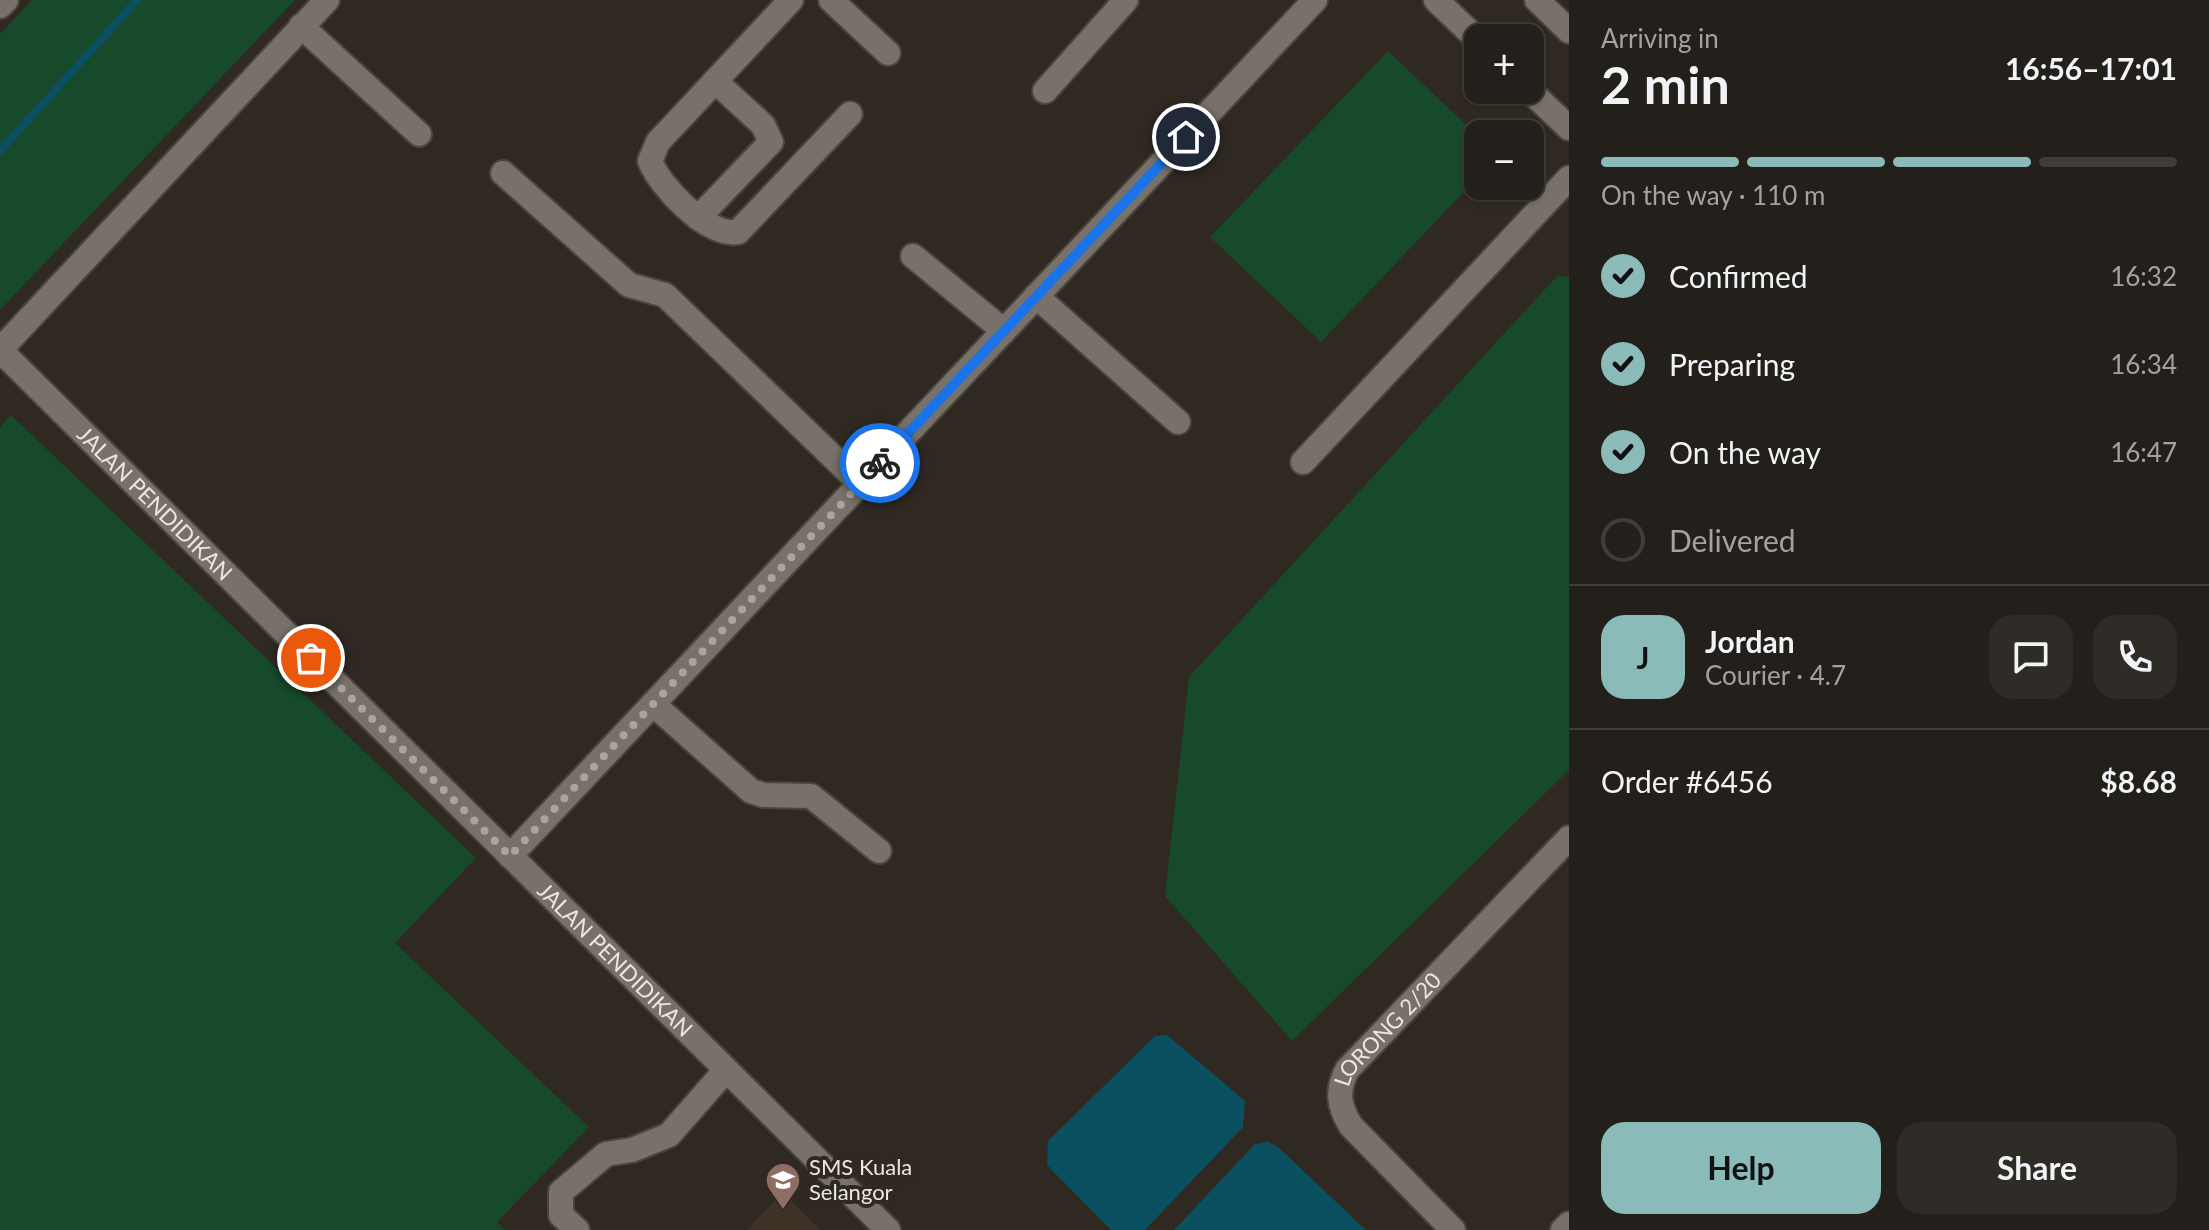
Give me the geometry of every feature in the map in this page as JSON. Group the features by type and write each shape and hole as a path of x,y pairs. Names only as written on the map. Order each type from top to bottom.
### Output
{"street":[{"path":"0,6 5,0"},
{"path":"0,350 327,0"},
{"path":"831,0 888,53"},
{"path":"1045,91 1126,0"},
{"path":"510,856 1315,0"},
{"path":"1436,0 1464,27"},
{"path":"1537,0 1569,31"},
{"path":"777,5 715,81 658,142 650,161 657,179 698,218 728,232 738,232 850,114"},
{"path":"301,26 419,134"},
{"path":"698,218 771,142 763,125 715,81"},
{"path":"1544,104 1569,128"},
{"path":"503,173 629,285 665,295 860,483"},
{"path":"1303,462 1569,178"},
{"path":"913,256 1004,331"},
{"path":"1036,296 1178,422"},
{"name":"JALAN PENDIDIKAN","path":"0,350 888,1230"},
{"path":"653,704 751,791 763,795 811,796 879,851"},
{"name":"LORONG 2/20","path":"1453,1230 1351,1126 1340,1108 1340,1083 1347,1070 1569,838"},
{"path":"577,1230 561,1215 561,1192 606,1154 632,1150 669,1135 726,1070"},
{"path":"1563,1230 1569,1224"}],"shaded area":[{"name":"SMS Kuala Selangor","path":"783,1192 820,1230 747,1230"}],"green space":[{"path":"32,0 295,0 0,310 0,34"},
{"path":"1388,51 1464,123 1464,192 1321,342 1210,237"},
{"path":"1557,276 1569,277 1569,770 1292,1041 1165,896 1189,677"},
{"path":"11,415 476,858 395,943 589,1127 497,1222 505,1230 0,1230 0,427"}],"water":[{"path":"1167,1035 1245,1101 1243,1127 1145,1230 1111,1230 1047,1165 1048,1141 1155,1036"},
{"path":"1268,1142 1278,1147 1366,1230 1174,1230 1255,1144"}],"waterway":[{"path":"0,151 137,0"}],"way so far":[{"path":"311,658 510,856 880,463"}],"place":[{"name":"SMS Kuala Selangor","path":"783,1211"}],"route":[{"path":"880,463 1186,137"}]}
